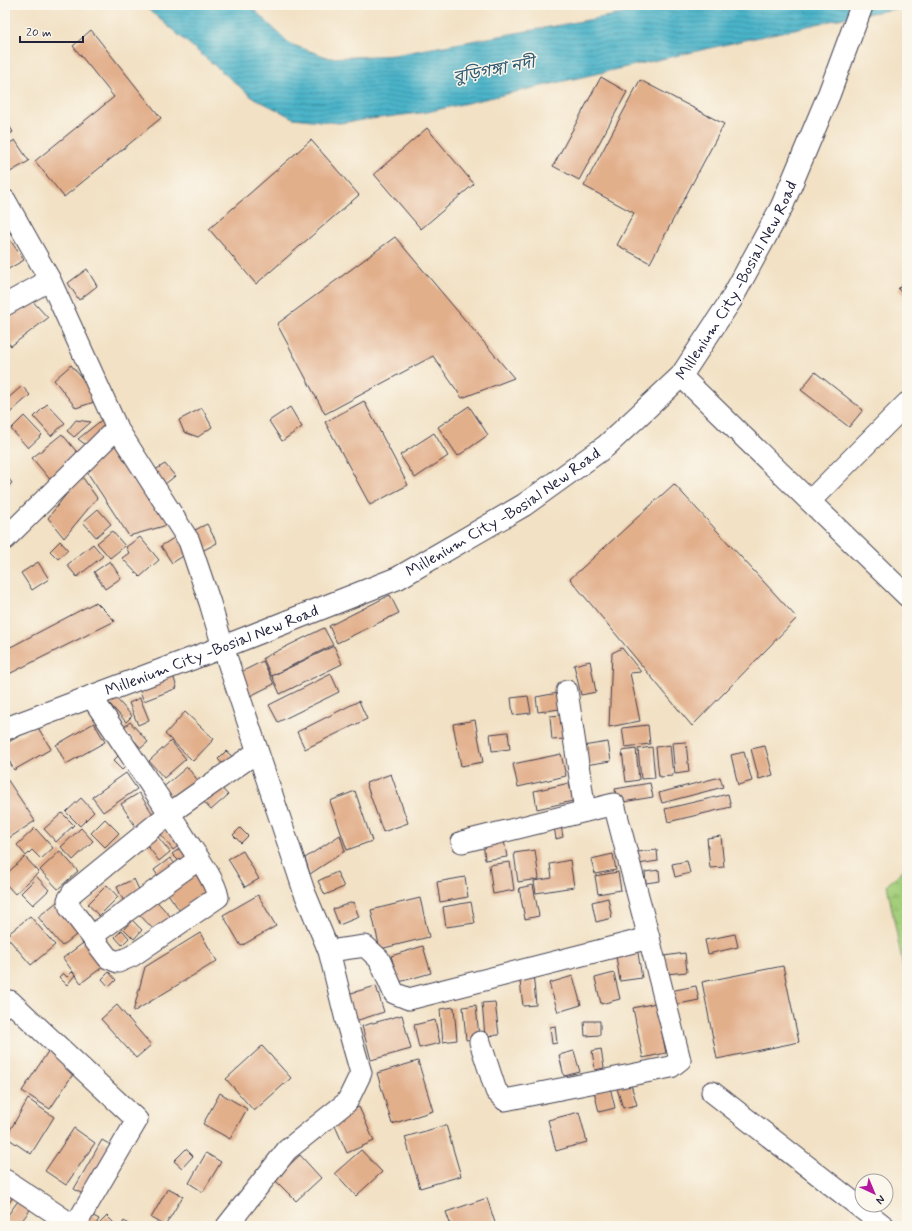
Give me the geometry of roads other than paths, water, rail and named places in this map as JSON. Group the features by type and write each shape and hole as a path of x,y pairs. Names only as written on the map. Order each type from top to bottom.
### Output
{"street":[{"name":"Millenium City -Bosial New Road","path":"5,729 223,647 398,578 524,505 606,446 681,376 731,300 782,206 829,94 862,5"},
{"path":"5,200 50,280 117,428 189,541 257,752 304,891 329,951 346,1020 361,1072 347,1102 287,1150 227,1226"},
{"path":"5,305 50,280"},
{"path":"681,376 907,596"},
{"path":"810,501 907,403"},
{"path":"5,539 117,428"},
{"path":"567,691 585,811"},
{"path":"91,696 170,813 217,890 218,897 211,904 132,956 118,962 108,958 70,908 68,900 73,892 170,813 257,752"},
{"path":"462,842 614,804 680,1060 671,1067 505,1100 496,1091 480,1042"},
{"path":"92,936 199,859"},
{"path":"329,951 365,946 379,959 394,993 409,999 649,938"},
{"path":"5,1006 10,1001 137,1120 74,1226 5,1180"},
{"path":"712,1092 884,1226"}],"water":[{"name":"বুড়িগঙ্গা নদী","path":"143,5 249,5 290,44 330,58 394,55 671,5 907,5 907,7 852,16 427,112 339,123 293,118 252,97"}]}
